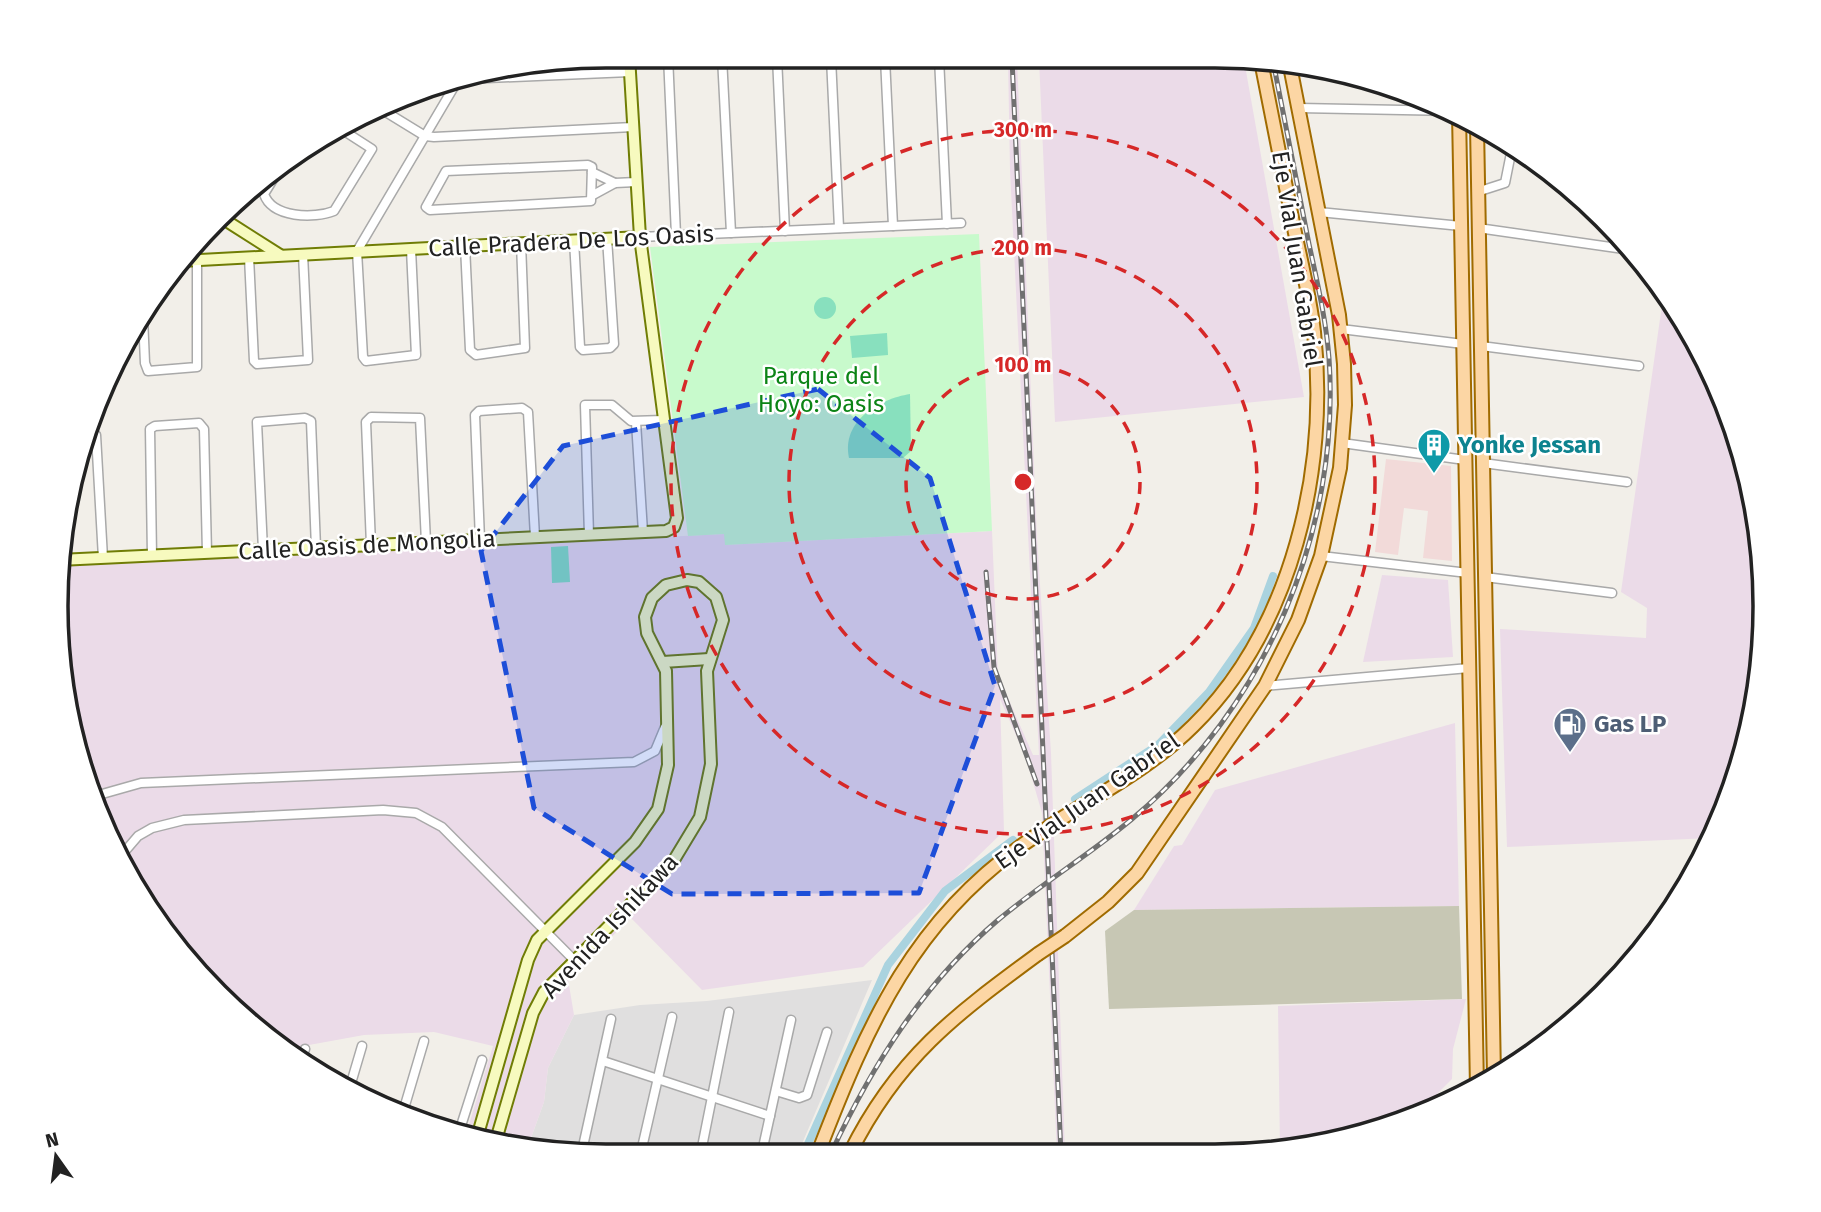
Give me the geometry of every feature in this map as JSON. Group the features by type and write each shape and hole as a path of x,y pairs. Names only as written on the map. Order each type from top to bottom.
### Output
{"main road":[{"name":"Eje Vial Juan Gabriel","path":"822,1144 848,1081 909,958 931,928 968,887 1059,820 1166,750 1219,697 1251,651 1268,619 1297,537 1315,440 1315,350 1309,304 1263,70"},
{"name":"Eje Vial Juan Gabriel","path":"855,1144 881,1098 912,1056 956,1015 1108,902 1137,873 1265,686 1298,620 1321,556 1336,489 1345,387 1341,329 1292,74"},
{"path":"1459,127 1477,1076"},
{"path":"1477,136 1493,1066"},
{"path":"1471,755 1488,754"}],"street":[{"path":"589,535 584,407 589,403 610,404 627,419 636,422 663,420 640,237 630,68"},
{"path":"669,68 676,235"},
{"path":"723,68 731,233"},
{"path":"778,68 785,230"},
{"path":"831,68 839,228"},
{"path":"885,68 893,226"},
{"path":"939,68 947,224"},
{"path":"513,77 630,72"},
{"path":"411,248 416,355 368,361 363,357 357,251 451,92"},
{"path":"1299,108 1424,110"},
{"path":"389,114 425,136 633,127"},
{"path":"267,189 264,194 266,199 291,215 334,211 372,149 350,133"},
{"path":"1477,192 1505,183 1510,157"},
{"path":"593,195 592,172 588,165 446,171 426,207 430,209 589,201 593,195 615,183 636,182"},
{"path":"592,172 615,183"},
{"path":"1319,212 1461,226"},
{"path":"230,222 280,255"},
{"name":"Calle Pradera De Los Oasis","path":"197,260 961,223"},
{"path":"1478,229 1616,248"},
{"path":"574,240 580,347 597,349 610,348 614,344 607,239"},
{"path":"466,246 471,352 475,355 525,348 521,243"},
{"path":"249,257 254,361 257,365 309,359 303,254"},
{"path":"144,331 146,369 151,372 197,367 197,260"},
{"path":"1341,329 1463,344"},
{"path":"1481,346 1639,366"},
{"path":"480,540 477,412 527,411 535,537"},
{"path":"371,545 366,422 371,417 420,418 426,542"},
{"path":"263,550 257,422 305,418 310,421 316,548"},
{"name":"Calle Oasis de Mongolia","path":"70,560 666,531 674,527 677,518 663,420"},
{"path":"636,422 643,532"},
{"path":"152,556 150,429 155,426 199,423 204,429 207,553"},
{"path":"96,436 103,558"},
{"path":"1342,443 1465,460"},
{"path":"1483,463 1627,482"},
{"path":"1321,556 1468,573"},
{"path":"1485,577 1612,593"},
{"name":"Avenida Ishikawa","path":"480,1128 528,960 545,931 650,824 667,778 668,722 663,662 647,633 646,609 656,592 666,585 687,580 706,586 720,604 722,628 707,671 711,764 700,817 674,860 573,959 552,981 537,1003 498,1132"},
{"path":"663,662 709,659"},
{"path":"1265,686 1469,668"},
{"path":"102,794 141,783 634,762 655,751 668,722"},
{"path":"127,849 138,836 152,828 184,820 405,811 427,817 442,827 573,959"},
{"path":"703,1144 729,1012"},
{"path":"643,1144 672,1017"},
{"path":"584,1143 611,1019"},
{"path":"764,1144 791,1020"},
{"path":"776,1091 799,1098 807,1095 827,1032"},
{"path":"405,1105 424,1041"},
{"path":"352,1080 362,1045"},
{"path":"462,1123 482,1060"},
{"path":"603,1061 770,1116"}],"highlighted area":[{"path":"818,389 930,478 995,686 919,893 672,894 534,808 481,551 563,446"}],"shaded area":[{"path":"1008,68 1017,68 1037,538 1051,753 1065,1144 1057,1144 1042,813 1026,758 1000,699 1004,831 863,967 702,990 631,918 568,979 574,1015 548,1068 544,1102 531,1138 469,1125 493,1046 434,1032 364,1035 298,1047 251,1010 202,961 179,933 140,875 109,812 87,745 73,676 69,641 70,565 725,534 725,545 992,531 998,675 1033,755 1039,755 1010,170"},
{"path":"1039,68 1246,69 1304,397 1055,422"},
{"path":"1662,307 1681,337 1712,400 1734,467 1748,536 1752,571 1752,641 1734,745 1712,812 1700,839 1507,847 1500,629 1646,638 1647,608 1621,592"},
{"path":"1386,459 1451,466 1452,561 1423,558 1428,511 1404,508 1398,555 1375,552"},
{"path":"1382,575 1448,580 1453,657 1363,662"},
{"path":"1455,723 1459,906 1134,910 1174,846 1182,845 1215,790"},
{"path":"1459,906 1462,999 1109,1009 1105,931 1134,910"},
{"path":"872,980 802,1144 606,1144 531,1138 544,1102 548,1068 574,1015 640,1005 707,1001"},
{"path":"1466,999 1453,1049 1452,1079 1434,1097 1388,1115 1320,1133 1280,1140 1278,1006"}],"green space":[{"name":"Parque del Hoyo: Oasis","path":"979,234 992,531 725,545 724,534 688,536 650,247"},
{"path":"825,297 833,300 836,308 833,316 825,319 817,316 814,308 817,300"},
{"path":"887,333 888,355 852,358 850,336"},
{"path":"910,394 911,451 903,458 849,458 851,433 865,414 886,401"},
{"path":"568,546 570,582 552,583 551,547"}],"waterway":[{"path":"1075,799 1158,745 1209,692 1254,628 1273,576"},
{"path":"808,1144 888,965 945,891 1013,840"}],"railway":[{"path":"1012,68 1061,1144"},
{"path":"835,1144 864,1088 923,998 946,971 998,920 1116,832 1179,774 1221,724 1256,670 1285,612 1307,551 1322,487 1329,423 1329,358 1321,300 1275,72"},
{"path":"986,572 994,667 1037,784"}],"place":[{"name":"Yonke Jessan","path":"1434,475"},
{"name":"Gas LP","path":"1570,754"}]}
